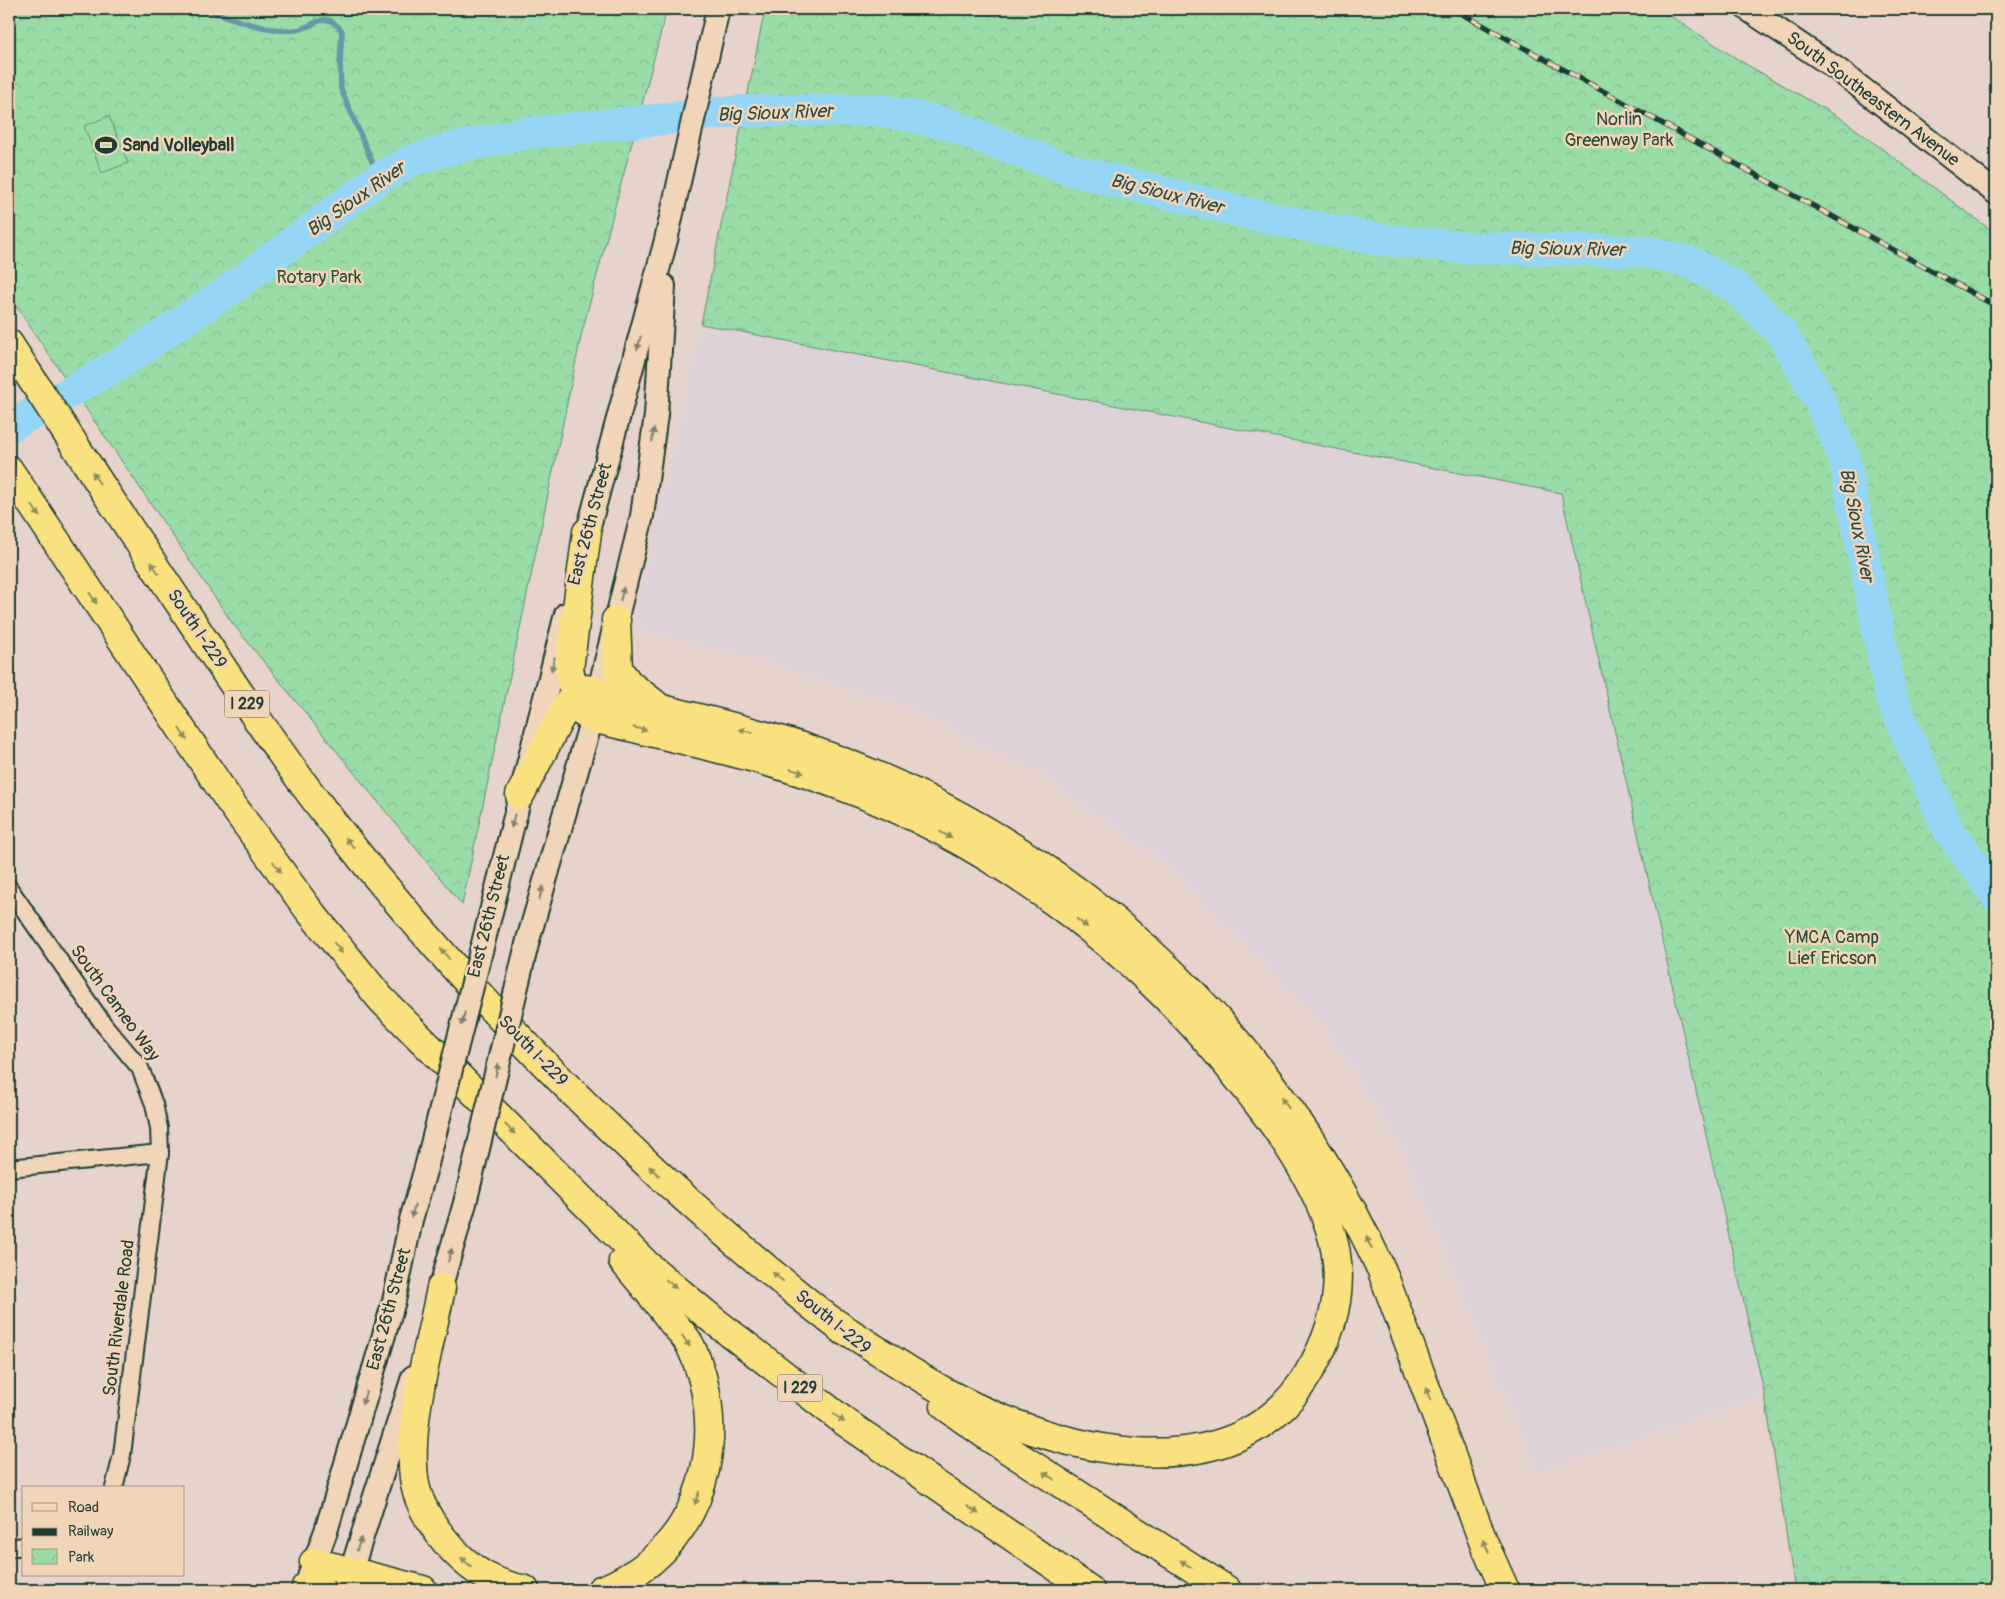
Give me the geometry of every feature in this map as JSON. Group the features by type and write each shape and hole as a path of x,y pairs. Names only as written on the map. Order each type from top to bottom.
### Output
{"highway":[{"name":"South I-229","path":"9,344 123,519 280,752 381,881 499,1015 599,1120 687,1201 829,1319 898,1373 993,1440 1227,1590"},
{"name":"I 229","path":"9,470 228,799 343,954 381,999 648,1265 721,1326 845,1422 1090,1590"},
{"path":"587,532 569,669 588,702 847,788 939,831 990,860 1083,924 1162,993 1206,1039 1242,1082 1304,1172 1318,1199 1330,1228 1339,1276 1338,1296 1325,1344 1299,1389 1280,1409 1259,1426 1237,1438 1182,1453 1141,1453 1112,1449 1056,1436 1015,1423 949,1394 829,1319"},
{"path":"616,620 618,669 630,684 655,704 673,711 805,748 938,803 987,831 1081,893 1117,922 1206,1005 1244,1049 1312,1141 1363,1230 1404,1328 1483,1541 1506,1590"},
{"path":"588,702 673,711"},
{"path":"520,795 588,702"},
{"path":"535,1153 654,1297 690,1346 700,1370 709,1416 710,1440 704,1474 695,1504 684,1526 670,1544 649,1563 627,1578 601,1590"},
{"path":"441,1288 413,1428 415,1485 420,1501 443,1540 459,1556 482,1576 500,1585 525,1590"},
{"path":"312,1582 347,1581 423,1590"}],"main road":[{"name":"East 26th Street","path":"312,1582 394,1301 411,1220 587,532 666,240 718,9"},
{"name":"South Southeastern Avenue","path":"1747,9 1837,69 1996,193"},
{"name":"East 26th Street","path":"347,1581 441,1288 465,1203 528,940 588,702 616,620 642,516 656,416 666,240"}],"street":[{"name":"South Cameo Way","path":"9,888 104,1025 140,1068 154,1104 159,1128 160,1154"},
{"path":"9,1168 160,1154"},
{"name":"South Riverdale Road","path":"114,1486 122,1454 160,1154"},
{"path":"9,1548 22,1546"}],"shaded area":[{"path":"701,324 1561,493 1765,1396 1537,1473 1397,1140 1318,1020 1159,860 1040,775 902,706 764,662 632,628"}],"green space":[{"name":"Rotary Park","path":"9,9 667,9 582,332 462,905 233,624 9,296"},
{"name":"YMCA Camp Lief Ericson","path":"765,9 1660,9 1742,62 1842,119 1996,234 1996,1590 1795,1590 1765,1396 1561,493 701,324"},
{"name":"Sand Volleyball","path":"109,116 128,163 102,173 84,126"}],"waterway":[{"path":"206,9 250,24 274,29 295,30 325,20 330,20 336,24 342,31 341,89 379,178"},
{"name":"Big Sioux River","path":"9,427 122,362 233,287 379,178 410,161 453,148 526,133 743,111 880,110 944,123 1067,169 1251,214 1375,239 1472,248 1643,251 1690,262 1735,287 1781,332 1817,395 1844,457 1891,697 1948,829 1996,895"}],"railway":[{"path":"1453,9 1996,306"}],"place":[{"name":"Sand Volleyball","path":"106,145"}],"park label":[{"name":"Norlin Greenway Park","path":"1619,129"}]}
